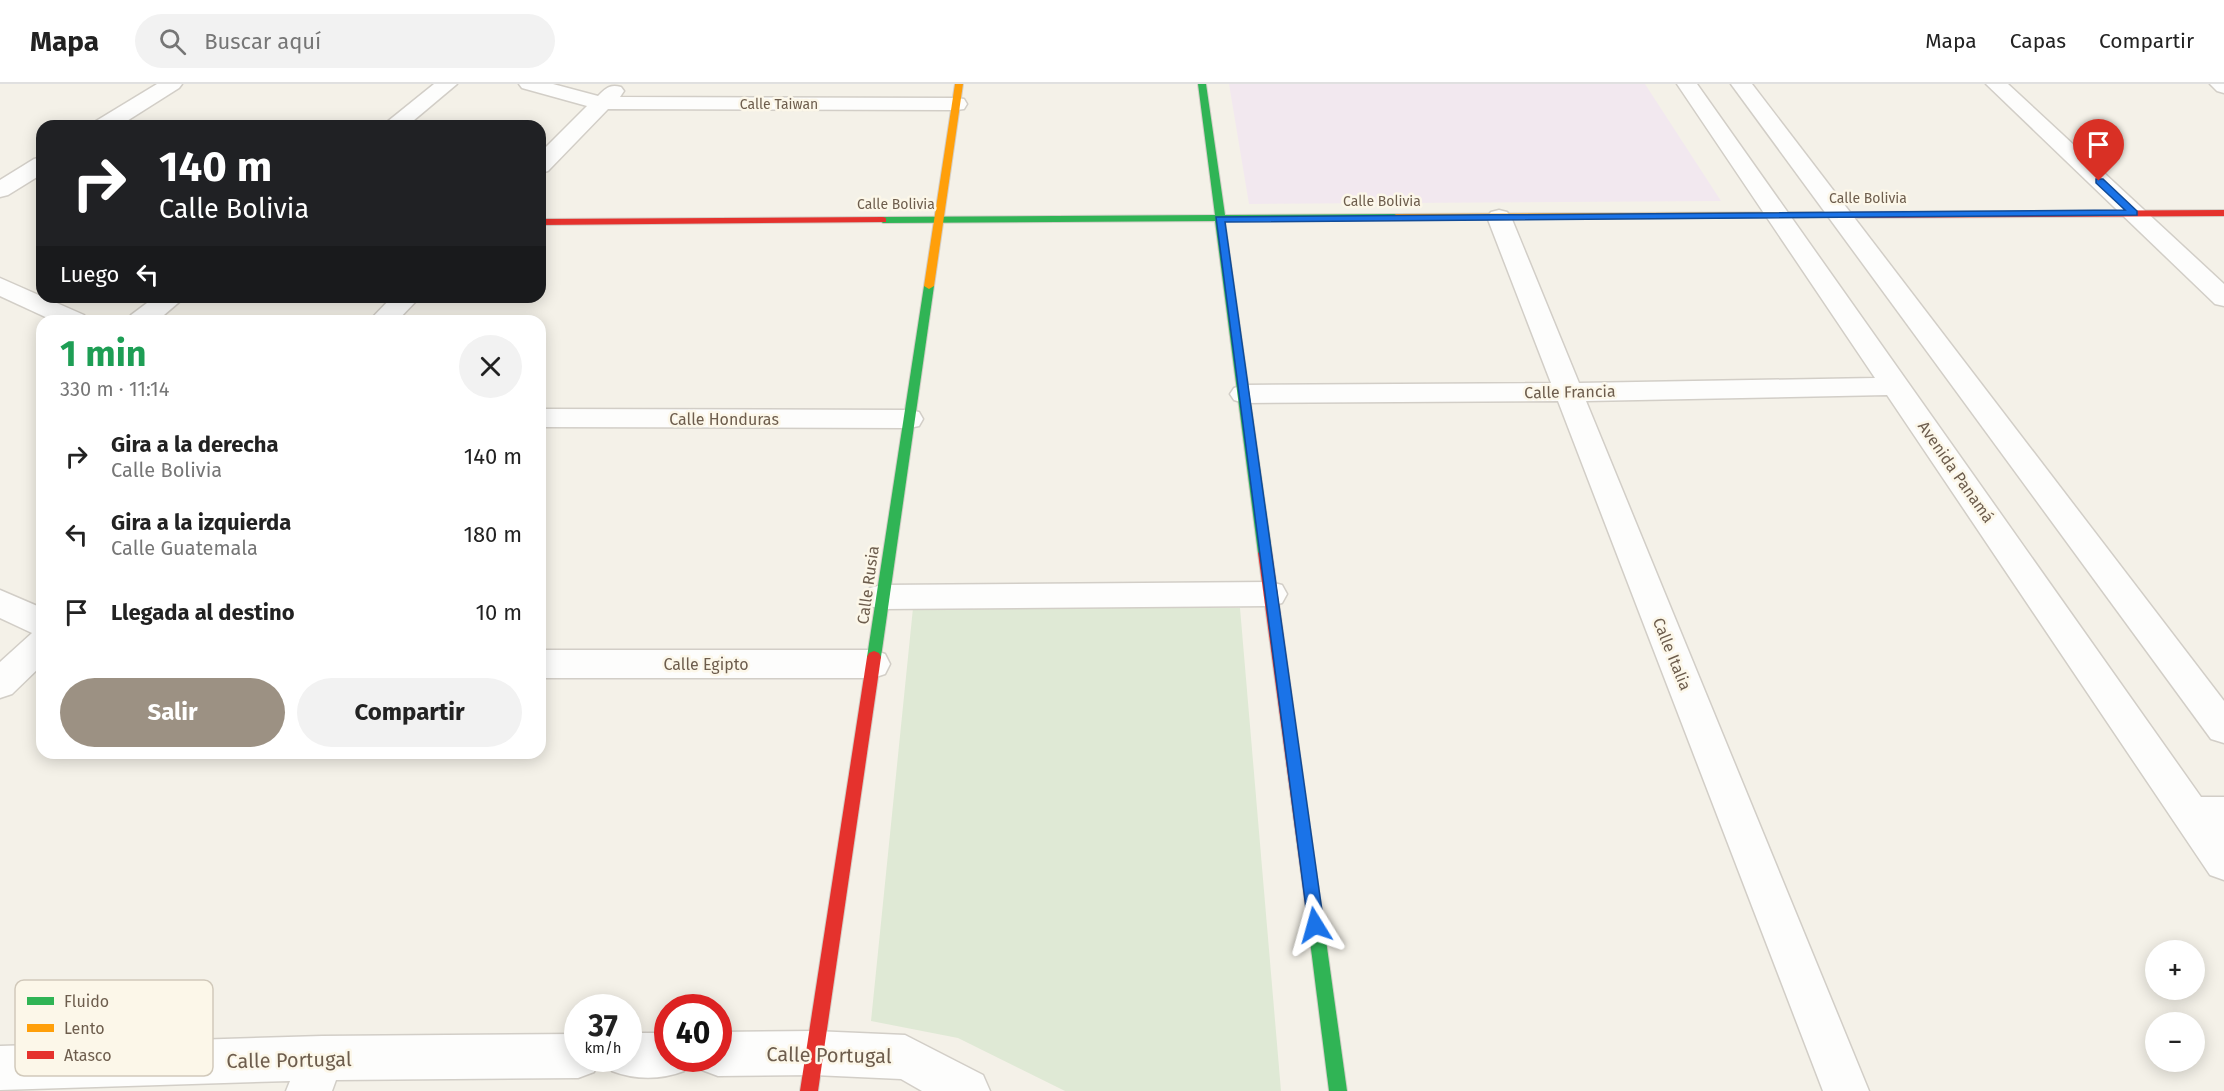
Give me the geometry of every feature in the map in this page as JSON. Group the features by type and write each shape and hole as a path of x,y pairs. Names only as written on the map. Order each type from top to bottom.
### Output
{"street":[{"path":"114,120 172,84"},
{"path":"401,120 447,84"},
{"name":"Calle Taiwan","path":"529,84 602,103 957,94"},
{"path":"546,160 621,84"},
{"path":"1202,84 1338,1091"},
{"name":"Avenida Panamá","path":"1687,84 1897,386 2207,814 2224,862"},
{"path":"1740,84 2224,728"},
{"path":"1996,84 2224,298"},
{"path":"2220,84 2224,87"},
{"name":"Calle Rusia","path":"812,1072 957,94"},
{"path":"0,190 36,168"},
{"name":"Calle Bolivia","path":"546,222 2224,213"},
{"name":"Calle Italia","path":"1499,217 1846,1091"},
{"path":"0,286 36,303"},
{"path":"36,303 62,315"},
{"path":"148,315 164,303"},
{"path":"388,315 401,303"},
{"name":"Calle Francia","path":"1244,394 1568,392 1897,386"},
{"name":"Calle Honduras","path":"546,418 909,419"},
{"path":"882,597 1270,594"},
{"path":"0,603 36,620"},
{"name":"Calle Egipto","path":"546,664 873,664"},
{"name":"Calle Portugal","path":"732,1057 812,1072 905,1056 967,1091"},
{"name":"Calle Portugal","path":"213,1073 316,1075 564,1057"},
{"name":"Calle Portugal","path":"0,1068 15,1068"}],"shaded area":[{"path":"1229,84 1645,84 1721,201 1249,204"}],"green space":[{"path":"913,608 1240,608 1281,1091 1065,1091 958,1038 871,1021"}],"traffic: fast":[{"path":"1202,84 1265,553"},
{"path":"883,220 1396,217"},
{"path":"874,657 929,286"},
{"path":"1317,933 1338,1091"}],"traffic: slow":[{"path":"929,286 959,84"},
{"path":"1396,217 1843,215"}],"traffic: jam":[{"path":"1843,215 2224,213"},
{"path":"546,222 883,220"},
{"path":"1265,553 1317,933"},
{"path":"809,1091 874,657"}],"route":[{"path":"1315,925 1220,219 2134,213 2099,181"}]}
